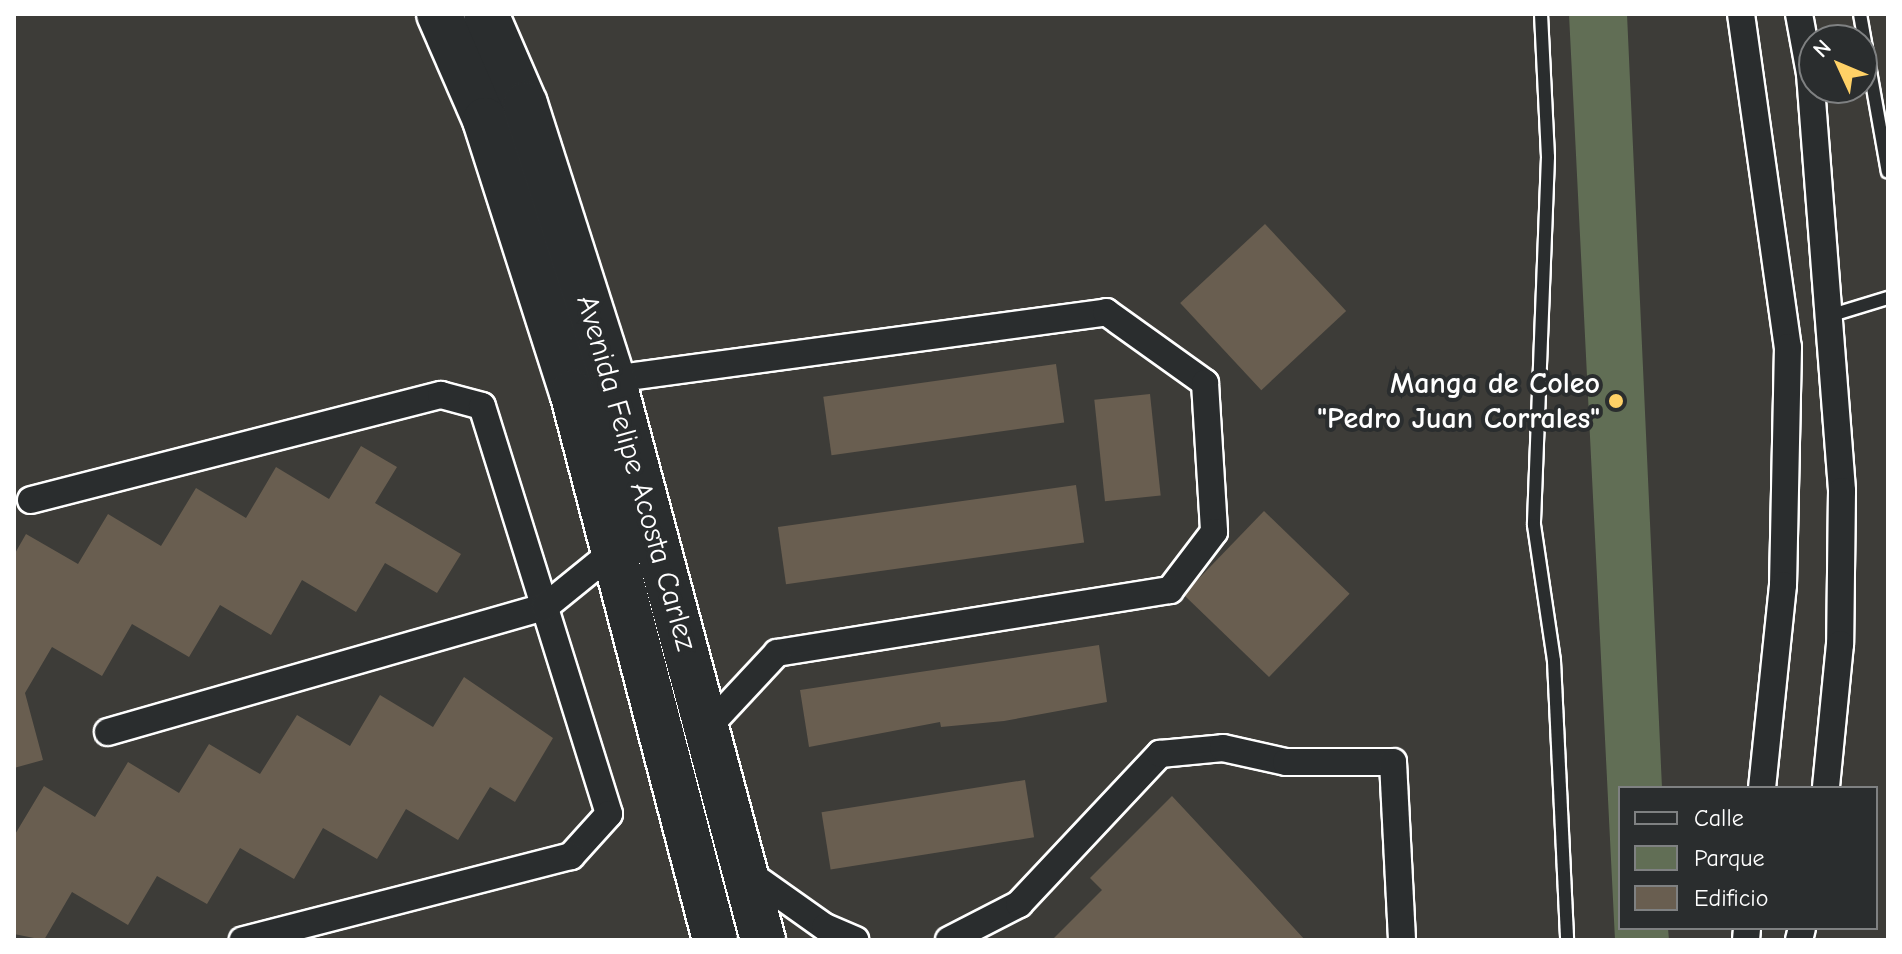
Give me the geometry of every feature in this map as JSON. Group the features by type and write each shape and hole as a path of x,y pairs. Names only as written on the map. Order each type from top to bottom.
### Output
{"highway":[{"name":"Avenida Felipe Acosta Carlez","path":"439,14 485,120 572,392 715,940"},
{"name":"Avenida Felipe Acosta Carlez","path":"486,14 525,104 613,379 707,728 740,867 763,940"}],"street":[{"path":"1741,14 1788,347 1783,585 1762,786"},
{"path":"1799,14 1832,315 1842,491 1840,644 1826,786"},
{"path":"613,379 1106,312 1205,383 1214,532 1170,590 777,653 707,728"},
{"path":"31,500 441,395 482,406 609,814 571,856 243,940"},
{"path":"108,732 545,607 614,551"},
{"path":"949,940 1019,904 1160,754 1223,748 1286,762 1393,762 1402,940"},
{"path":"740,867 825,927 855,940"}],"lane":[{"path":"1541,14 1548,157 1534,525 1554,661 1567,940"},
{"path":"1860,14 1888,172"},
{"path":"1832,315 1888,298"}],"green space":[{"name":"Manga de Coleo \"Pedro Juan Corrales\"","path":"1569,14 1627,14 1662,786 1618,786 1618,930 1668,930 1669,940 1615,940"}],"building":[{"path":"1265,224 1346,311 1261,390 1180,303"},
{"path":"1056,364 1064,422 831,455 823,397"},
{"path":"1150,394 1161,495 1105,501 1094,400"},
{"path":"361,446 397,467 375,503 461,554 437,593 385,563 356,612 302,580 271,635 220,605 189,657 132,624 102,676 52,647 25,693 43,760 14,768 14,555 26,534 78,564 108,514 161,546 196,488 246,518 276,467 329,499"},
{"path":"1076,485 1084,542 786,584 778,527"},
{"path":"1264,511 1350,594 1269,677 1183,594"},
{"path":"1099,645 1107,702 1004,721 941,727 940,722 809,747 800,690"},
{"path":"464,677 553,738 515,802 490,787 458,840 406,809 377,859 323,828 294,879 240,848 207,904 157,876 128,925 72,892 44,940 14,934 14,836 44,786 95,817 128,762 179,793 209,744 260,774 297,715 350,746 380,695 433,727"},
{"path":"1025,780 1034,837 831,870 822,812"},
{"path":"1172,796 1305,940 1052,940 1102,890 1090,878"}],"place":[{"name":"Manga de Coleo \"Pedro Juan Corrales\"","path":"1616,401"}]}
